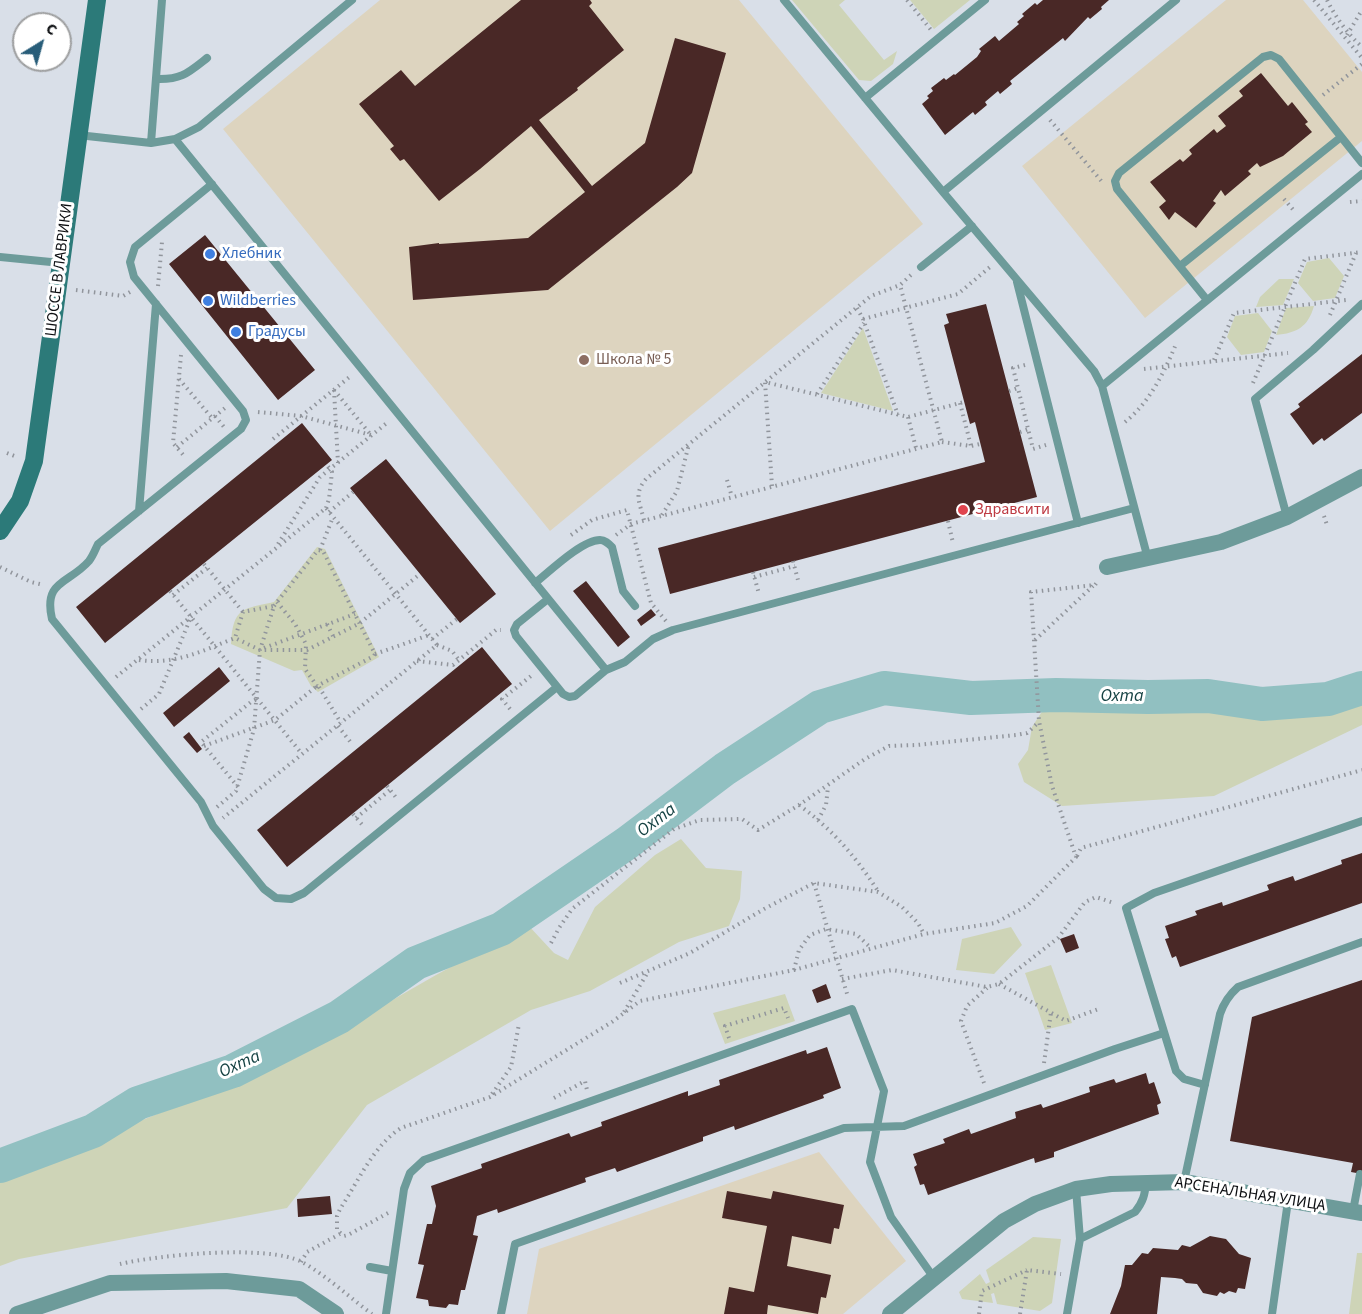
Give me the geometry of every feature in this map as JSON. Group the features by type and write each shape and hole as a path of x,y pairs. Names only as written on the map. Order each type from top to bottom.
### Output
{"street":[{"name":"ШОССЕ В ЛАВРИКИ","path":"0,531 20,501 33,461 97,0"},
{"path":"1107,567 1221,542 1287,516 1362,477"},
{"name":"АРСЕНАЛЬНАЯ УЛИЦА","path":"890,1314 1004,1221 1035,1204 1076,1189 1146,1182 1184,1182 1358,1212"},
{"path":"17,1314 110,1283 226,1281 298,1289 336,1314"}],"lane":[{"path":"151,143 162,0"},
{"path":"78,135 151,143 175,139 200,127 352,0"},
{"path":"784,0 1094,371 1102,386 1148,559"},
{"path":"865,98 985,0"},
{"path":"943,192 1176,0"},
{"path":"1207,300 1117,189 1115,181 1119,173 1263,57 1271,55 1279,59 1362,163"},
{"path":"156,79 170,79 185,75 207,58"},
{"path":"1180,266 1341,137"},
{"path":"175,139 606,670"},
{"path":"1102,386 1362,174"},
{"path":"212,184 135,247 130,262 134,277 243,411 246,420 241,429 98,544 89,561 56,588 48,602 52,618 201,802 213,826 264,889 276,898 291,899 304,893 557,687"},
{"path":"921,267 972,226"},
{"path":"0,257 61,263"},
{"path":"1016,279 1078,523"},
{"path":"139,511 156,304"},
{"path":"1287,516 1255,399 1313,350 1362,304"},
{"path":"548,599 517,624 514,630 516,636 541,668 563,694 569,697 575,696 606,670 625,662 653,639 673,630 1134,508"},
{"path":"535,583 580,548 599,539 607,541 612,547 623,591 635,606"},
{"path":"1205,1085 1184,1079 1176,1071 1126,908 1154,892 1362,821"},
{"path":"1184,1182 1220,1014 1230,994 1238,987 1362,942"},
{"path":"386,1314 404,1190 410,1173 424,1160 852,1009 884,1091 870,1162 891,1217 934,1278"},
{"path":"501,1314 514,1244 844,1128 904,1126 1164,1033"},
{"path":"1358,1212 1360,1174"},
{"path":"1080,1239 1135,1212 1142,1204 1146,1182"},
{"path":"1067,1314 1080,1239 1076,1189"},
{"path":"1272,1314 1288,1201"},
{"path":"370,1267 392,1271"}],"path":[{"path":"907,0 939,38"},
{"path":"1314,0 1347,35 1362,47"},
{"path":"1328,0 1362,58"},
{"path":"1347,35 1362,10"},
{"path":"1314,103 1362,64"},
{"path":"1042,110 1101,183 1115,181"},
{"path":"1276,189 1303,222"},
{"path":"1346,202 1362,201"},
{"path":"156,304 165,223"},
{"path":"1255,399 1252,386 1305,260 1362,252"},
{"path":"1328,320 1356,253"},
{"path":"817,395 864,320 958,294 999,259"},
{"path":"644,520 638,497 639,487 646,479 871,296 900,285 921,267"},
{"path":"900,285 942,442"},
{"path":"57,288 123,296"},
{"path":"1214,360 1234,313 1354,299"},
{"path":"857,308 864,320 898,415"},
{"path":"182,336 173,443 193,468"},
{"path":"1114,431 1138,411 1166,367 1179,338"},
{"path":"1140,370 1313,350"},
{"path":"1037,362 1013,368 1033,449 1058,442"},
{"path":"273,438 360,368"},
{"path":"178,378 212,418"},
{"path":"765,382 908,417 962,403 971,446"},
{"path":"765,382 772,486"},
{"path":"1009,391 1018,388"},
{"path":"334,389 338,463"},
{"path":"334,389 371,435"},
{"path":"177,447 234,400"},
{"path":"243,411 301,416 371,435"},
{"path":"276,548 320,477 398,414"},
{"path":"908,417 916,449"},
{"path":"1020,432 1029,429"},
{"path":"607,541 631,524 772,486 942,442 971,446 980,444"},
{"path":"661,516 677,490 689,444"},
{"path":"326,465 332,472 327,510"},
{"path":"727,480 732,497"},
{"path":"107,685 276,548 353,492"},
{"path":"327,510 437,645 452,651 459,660"},
{"path":"207,814 238,787 254,729 260,650 276,604 320,550 333,517"},
{"path":"948,521 957,555"},
{"path":"320,550 323,551 375,654"},
{"path":"762,606 754,575 794,564 802,596"},
{"path":"243,612 205,566 172,593 302,754"},
{"path":"0,567 31,582 56,588"},
{"path":"1035,641 1095,585 1107,567"},
{"path":"138,660 151,662 182,659 235,638 260,650 307,650 360,623 420,574"},
{"path":"1076,857 1052,786 1040,721 1031,592 1095,585"},
{"path":"243,612 276,604"},
{"path":"276,604 300,633 307,650 303,661 304,669 318,686 352,744"},
{"path":"235,638 243,612"},
{"path":"260,650 355,614"},
{"path":"132,716 159,694 191,617"},
{"path":"204,746 275,720 318,686 375,654 431,637 457,619"},
{"path":"327,624 333,637"},
{"path":"417,661 453,665 496,630 514,630"},
{"path":"213,826 437,645"},
{"path":"518,719 502,699 512,688 541,668"},
{"path":"238,787 201,742 251,702 258,699"},
{"path":"551,943 572,909 674,829 700,820 742,819 758,830 828,787 865,759 889,746 1016,735 1027,733 1040,721"},
{"path":"401,1205 348,1235 344,1236 337,1230 337,1216 340,1209 382,1144 391,1135 401,1128 490,1097 640,1001 794,970 924,934 995,923 1027,906 1076,857 1081,848 1362,770"},
{"path":"818,820 826,805 828,787"},
{"path":"356,818 390,790"},
{"path":"799,805 843,843 878,892 902,907 918,923 924,934"},
{"path":"620,983 690,953 764,909 814,883 878,892"},
{"path":"814,883 852,1009"},
{"path":"842,979 892,970 987,987 999,984 1058,938 1084,902 1096,897 1126,908"},
{"path":"794,970 799,950 810,935 826,929 856,934 872,949"},
{"path":"623,1014 648,971"},
{"path":"999,984 1066,1020 1101,1008"},
{"path":"987,987 967,1006 961,1021 989,1095"},
{"path":"734,1051 725,1026 784,1008 793,1030"},
{"path":"1043,1076 1051,1012"},
{"path":"490,1097 511,1067 519,1024"},
{"path":"301,1262 307,1252 340,1234"},
{"path":"979,1314 982,1291 1027,1270 1073,1276"},
{"path":"1020,1314 1027,1270"}],"shaded area":[{"name":"Школа № 5","path":"380,0 739,0 923,224 550,531 223,129"},
{"path":"1226,0 1303,0 1362,72 1362,141 1145,318 1022,166"},
{"path":"819,1152 906,1261 843,1314 527,1314 539,1249"}],"green space":[{"path":"792,0 845,0 839,5 884,60 897,51 893,64 871,81 859,80"},
{"path":"910,0 970,0 934,29"},
{"path":"1329,258 1344,276 1335,298 1313,301 1298,283 1307,262"},
{"path":"1279,279 1294,279 1283,305 1256,307 1260,297"},
{"path":"1314,306 1312,313 1301,328 1290,333 1276,335 1286,308"},
{"path":"1258,313 1272,331 1264,352 1241,355 1227,337 1235,316"},
{"path":"863,328 893,411 821,393"},
{"path":"317,547 325,549 379,657 318,692 311,686 302,670 294,671 231,644 237,616 254,606 274,602"},
{"path":"1362,692 1362,725 1214,796 1062,806 1024,782 1018,764 1028,750 1032,727 1043,710 1101,709 1166,704 1310,712"},
{"path":"681,839 706,868 742,871 740,899 729,926 679,942 590,991 531,1010 367,1105 287,1208 19,1259 0,1266 0,1154 118,1130 228,1085 323,1040 528,925 554,953 568,960 595,907 655,855"},
{"path":"1011,927 1022,945 994,974 956,970 962,939"},
{"path":"1051,965 1072,1023 1045,1030 1025,973"},
{"path":"785,994 795,1021 725,1044 713,1013"},
{"path":"1033,1237 1061,1239 1052,1303 1040,1311 997,1304 994,1293 991,1294 993,1303 962,1299 959,1292 980,1274 986,1284 990,1282 986,1270"},
{"path":"1357,1253 1362,1253 1362,1314 1349,1314"}],"building":[{"path":"521,0 590,0 592,3 589,6 624,50 539,120 592,186 645,143 675,38 726,53 692,173 548,290 413,300 409,247 528,238 585,192 531,126 439,201 404,159 400,161 390,149 394,146 359,104 401,70 415,86"},
{"path":"1043,0 1109,0 1090,19 1088,17 1065,41 1063,38 1010,81 1012,84 1000,94 998,91 985,102 987,105 975,115 973,112 945,135 922,104 933,91 931,88 944,78 946,80 955,75 977,57 981,51 979,49 995,36 999,41 1019,24 1017,22 1024,16 1022,14 1035,3 1037,5"},
{"path":"1261,73 1288,106 1292,102 1308,122 1305,124 1312,132 1283,156 1260,167 1257,163 1248,171 1251,174 1225,196 1221,190 1213,201 1216,203 1196,228 1175,212 1169,220 1159,207 1166,201 1150,182 1180,159 1183,162 1192,154 1189,150 1214,129 1217,133 1226,126 1218,116 1243,96 1239,91"},
{"path":"205,235 315,370 278,400 169,264"},
{"path":"986,304 1037,497 670,594 658,548 985,462 975,422 970,424 944,325 949,323 946,314"},
{"path":"1362,354 1362,413 1324,441 1322,438 1313,445 1290,414 1300,407 1298,404"},
{"path":"302,423 332,460 105,643 76,607"},
{"path":"386,459 496,594 460,623 350,488"},
{"path":"586,581 630,637 618,647 573,591"},
{"path":"651,609 656,615 641,626 637,620"},
{"path":"482,647 512,684 287,867 257,830"},
{"path":"219,667 230,681 174,727 163,713"},
{"path":"189,732 202,749 197,753 183,737"},
{"path":"1362,853 1362,903 1180,967 1176,956 1172,958 1165,939 1169,938 1165,926 1197,915 1195,911 1222,902 1223,906 1269,890 1267,885 1293,876 1295,881 1342,864 1341,860"},
{"path":"1074,934 1079,948 1066,953 1060,939"},
{"path":"1362,980 1362,1174 1351,1172 1353,1163 1230,1141 1252,1017"},
{"path":"826,984 831,998 817,1003 812,990"},
{"path":"827,1047 841,1088 823,1095 824,1098 735,1130 734,1126 703,1137 703,1141 617,1172 615,1168 585,1178 586,1182 498,1213 497,1209 477,1216 473,1235 478,1236 465,1290 461,1290 458,1305 449,1304 446,1308 429,1306 428,1300 416,1298 424,1265 418,1264 427,1224 432,1224 436,1206 431,1186 482,1168 481,1164 569,1133 571,1137 602,1126 601,1122 688,1091 688,1096 720,1085 719,1080 806,1050 807,1054"},
{"path":"1146,1073 1149,1084 1154,1082 1161,1103 1157,1105 1159,1114 1054,1152 1054,1157 1035,1163 1034,1158 928,1195 924,1184 920,1185 914,1167 917,1165 913,1154 945,1143 943,1139 969,1129 971,1134 1016,1118 1015,1112 1041,1104 1043,1108 1090,1092 1089,1087 1114,1079 1116,1083"},
{"path":"727,1191 771,1199 773,1191 844,1205 839,1229 834,1228 831,1244 792,1236 787,1266 831,1275 826,1298 821,1297 818,1314 768,1305 767,1314 724,1314 729,1287 754,1292 767,1226 722,1218"},
{"path":"330,1196 332,1214 298,1217 297,1199"},
{"path":"1210,1236 1226,1239 1239,1254 1251,1258 1245,1289 1238,1288 1236,1293 1220,1292 1217,1296 1203,1293 1197,1284 1186,1283 1182,1279 1161,1277 1157,1314 1110,1314 1121,1286 1125,1265 1132,1265 1142,1253 1148,1254 1153,1248 1178,1250 1182,1245 1190,1247"}],"waterway":[{"name":"Охта","path":"0,1166 93,1131 138,1103 233,1071 339,1017 416,963 501,929 627,843 725,769 820,707 884,688 971,698 1056,695 1208,696 1262,704 1328,699 1362,688"}],"place":[{"name":"Хлебник","path":"210,254"},
{"name":"Wildberries","path":"208,301"},
{"name":"Градусы","path":"236,332"},
{"name":"Школа № 5","path":"584,360"},
{"name":"Здравсити","path":"963,510"}]}
